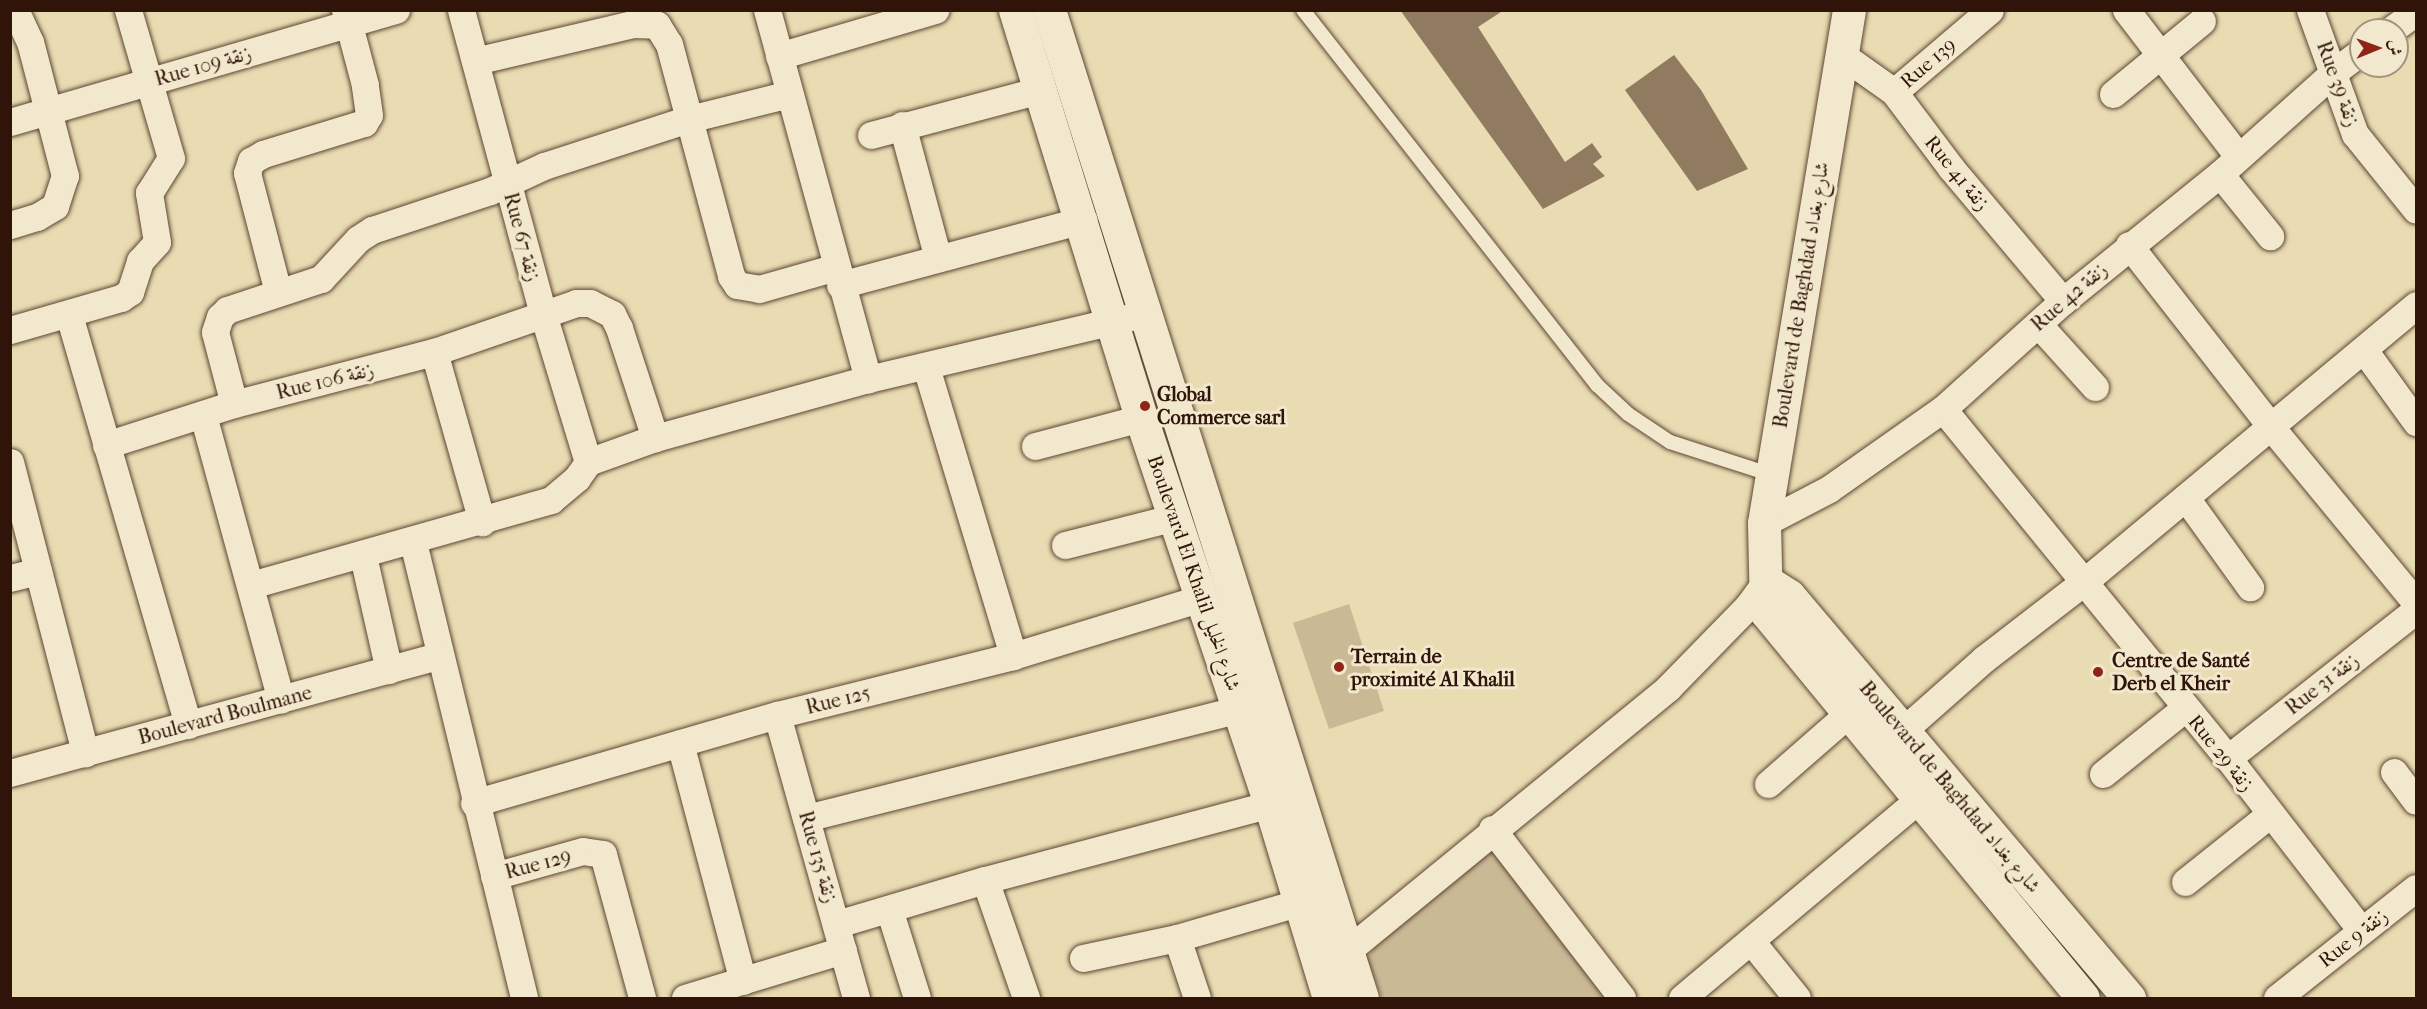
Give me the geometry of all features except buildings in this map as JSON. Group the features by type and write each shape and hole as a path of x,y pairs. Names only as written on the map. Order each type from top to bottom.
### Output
{"street":[{"path":"10,225 38,217 55,206 64,186 65,176 30,42 15,10"},
{"path":"10,330 69,315 130,292 140,261 157,242 149,193 171,158 128,10"},
{"name":"Rue 109 زنقة","path":"10,122 49,112 347,18 396,10"},
{"name":"Rue 67 زنقة","path":"461,10 543,314 588,462"},
{"path":"767,10 868,380"},
{"path":"779,56 935,10"},
{"name":"Boulevard El Khalil شارع الخليل","path":"1015,10 1083,220 1128,318 1141,418 1240,709 1329,999"},
{"name":"Boulevard El Khalil شارع الخليل","path":"1049,10 1128,318 1362,999"},
{"name":"Boulevard de Baghdad شارع بغداد","path":"1849,10 1764,523 1766,612 1849,713 1892,741"},
{"name":"Rue 139","path":"1894,92 1990,10"},
{"path":"2126,10 2162,53 2270,236"},
{"name":"Rue 39 زنقة","path":"2310,10 2355,134 2416,210"},
{"path":"278,292 247,173 251,161 263,154 364,123 369,115 367,94 347,18"},
{"path":"2113,94 2202,21"},
{"path":"475,61 633,24 657,25 669,44 726,262 737,285 759,289 938,258 1083,220"},
{"name":"Rue 41 زنقة","path":"1842,55 1894,92 1951,168 2063,301"},
{"name":"Rue 42 زنقة","path":"1764,523 1828,489 1943,409 2063,301 2229,165 2349,61"},
{"path":"871,135 1041,90"},
{"path":"234,404 218,343 216,326 228,310 321,279 358,239 372,230 508,183 544,166 689,119 789,94"},
{"path":"902,125 938,258"},
{"path":"2129,245 2271,427 2411,585"},
{"name":"Rue 106 زنقة","path":"106,445 234,404 434,352 543,314 583,303 603,307 612,314 655,438"},
{"path":"1892,741 1984,659 2085,581 2416,305"},
{"path":"69,315 188,725"},
{"path":"251,585 413,542 551,500 588,462 655,438 868,380 1128,318"},
{"path":"2038,324 2095,387"},
{"path":"2364,350 2416,422"},
{"path":"434,352 482,522"},
{"path":"926,367 1013,656"},
{"name":"Rue 29 زنقة","path":"1943,409 2228,758 2269,815 2361,930"},
{"path":"203,415 281,699"},
{"path":"1035,446 1141,418"},
{"path":"10,462 85,753"},
{"path":"2186,498 2250,587"},
{"path":"1065,545 1176,517"},
{"path":"413,542 474,803 524,999"},
{"path":"363,556 389,670"},
{"path":"10,578 38,571"},
{"path":"1342,938 1400,904 1668,688 1748,606 1766,581"},
{"name":"Boulevard de Baghdad شارع بغداد","path":"1766,581 1789,596 1892,741 1931,789 2083,999"},
{"name":"Rue 125","path":"474,803 777,715 1013,656 1202,598"},
{"name":"Rue 31 زنقة","path":"2228,758 2416,610"},
{"name":"Boulevard Boulmane","path":"10,773 439,656"},
{"path":"2103,774 2185,708"},
{"path":"806,818 1240,709"},
{"path":"1768,784 1849,713"},
{"name":"Rue 135 زنقة","path":"777,715 856,999"},
{"path":"680,743 743,981"},
{"path":"2394,772 2416,801"},
{"path":"1682,999 1931,789"},
{"name":"Boulevard de Baghdad شارع بغداد","path":"1931,789 2129,999"},
{"path":"837,924 985,880 1270,804"},
{"path":"2185,882 2269,815"},
{"path":"1492,829 1622,999"},
{"name":"Rue 129","path":"494,876 583,851 597,850 608,861 642,999"},
{"path":"985,880 1026,999"},
{"name":"Rue 9 زنقة","path":"2288,995 2361,930 2413,900"},
{"path":"1083,958 1177,939 1301,902"},
{"path":"889,909 917,999"},
{"path":"1177,939 1197,999"},
{"path":"1751,941 1797,999"},
{"path":"685,999 843,950"}],"lane":[{"path":"1303,10 1597,385 1628,414 1670,442 1772,475"}],"shaded area":[{"name":"Terrain de proximité Al Khalil","path":"1349,604 1384,711 1329,729 1293,623"},
{"path":"1490,833 1620,998 1382,998 1367,959 1402,904"}],"place":[{"name":"Global Commerce sarl","path":"1145,406"},
{"name":"Terrain de proximité Al Khalil","path":"1339,667"},
{"name":"Centre de Santé Derb el Kheir","path":"2098,672"}]}
